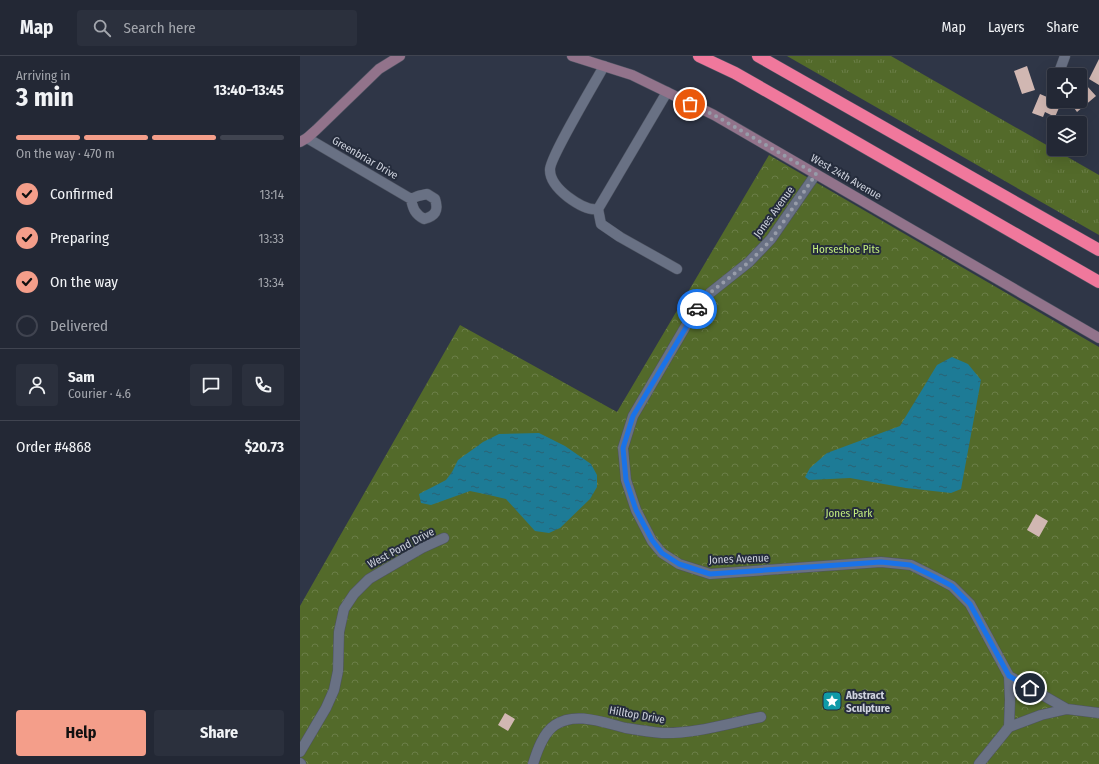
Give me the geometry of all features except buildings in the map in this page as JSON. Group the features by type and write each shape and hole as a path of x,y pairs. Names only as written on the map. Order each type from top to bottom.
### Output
{"highway":[{"path":"699,56 800,110 1099,282"},
{"path":"758,56 1099,250"}],"street":[{"path":"303,140 379,69 400,56"},
{"name":"West 24th Avenue","path":"572,56 632,75 714,115 1099,338"},
{"path":"1061,68 1065,56"},
{"path":"598,210 592,210 574,202 562,192 553,182 549,169 556,153 604,66"},
{"path":"667,92 598,210 601,224 620,237 677,269"},
{"name":"Greenbriar Drive","path":"303,140 411,199"},
{"name":"Jones Avenue","path":"816,174 771,240 749,262 710,293 694,312 633,416 623,448 626,480 636,510 652,540 662,553 679,564 710,574 881,562 910,565 952,586 970,604 1009,676"},
{"name":"West Pond Drive","path":"300,752 326,708 334,690 338,671 339,632 344,609 354,594 369,579 422,548 444,538"},
{"path":"1009,676 1068,709"},
{"path":"1009,676 1009,727"},
{"path":"979,764 1009,727 1041,715 1068,709 1099,713"},
{"name":"Hilltop Drive","path":"533,764 545,736 555,725 571,719 597,720 626,728 661,733 685,732 761,717"}],"green space":[{"path":"787,56 891,56 1047,145 1047,156 1066,156 1099,175 1099,235"},
{"name":"Jones Park","path":"769,155 1099,347 1099,764 300,764 300,606 460,325 617,412"}],"water":[{"path":"952,357 968,364 981,380 961,489 951,493 906,488 850,478 809,480 805,477 810,468 827,453 900,426 937,365"},
{"path":"539,433 565,446 591,464 597,475 597,487 590,499 560,528 549,533 535,531 506,499 470,491 431,505 421,503 419,494 446,480 458,460 483,442 499,434"}],"way so far":[{"path":"690,104 714,115 816,174 771,240 749,262 710,293 697,309"}],"place":[{"name":"Abstract Sculpture","path":"832,701"}],"route":[{"path":"697,309 633,416 623,448 626,480 636,510 652,540 662,553 679,564 710,574 881,562 910,565 952,586 970,604 1009,676 1030,688"}],"park label":[{"name":"Horseshoe Pits","path":"846,249"}]}
